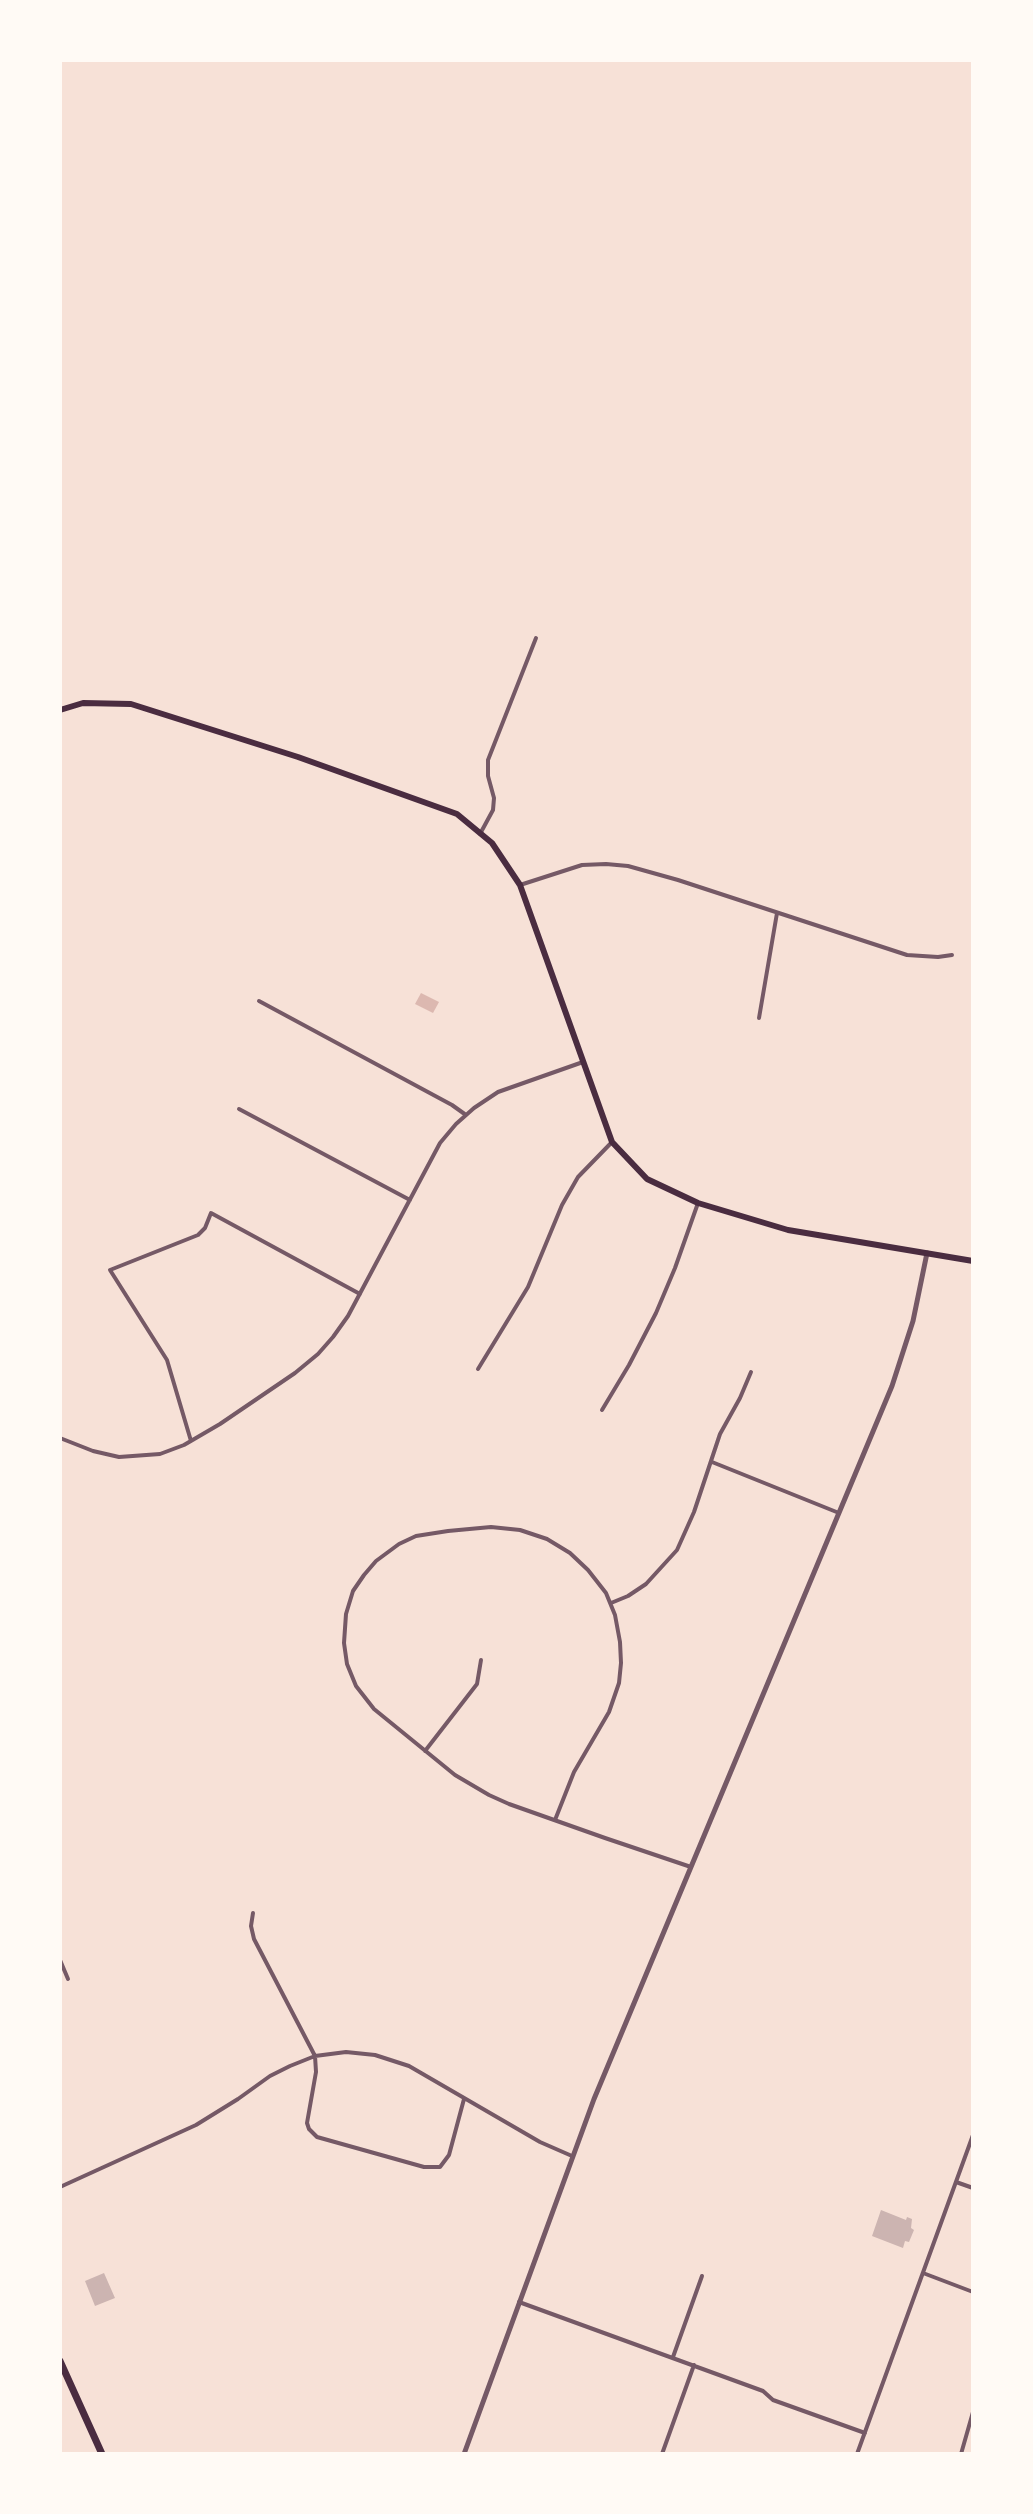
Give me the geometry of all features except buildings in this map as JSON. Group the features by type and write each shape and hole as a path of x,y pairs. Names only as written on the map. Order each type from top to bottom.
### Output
{"main road":[{"path":"60,710 83,703 131,704 298,757 457,814 492,843 520,885 612,1142 647,1179 698,1203 788,1230 973,1261"},
{"path":"60,2361 102,2454"}],"street":[{"path":"480,834 493,810 488,760 536,638"},
{"path":"520,885 575,867 621,865 678,880 907,955 952,955"},
{"path":"759,1018 777,913"},
{"path":"259,1001 466,1115"},
{"path":"60,1438 119,1457 160,1454 191,1441 232,1416 318,1354 333,1337 360,1294 440,1143 466,1115 498,1092 583,1062"},
{"path":"239,1109 410,1200"},
{"path":"478,1369 528,1287 562,1205 578,1177 612,1142"},
{"path":"602,1410 656,1313 698,1203"},
{"path":"191,1441 167,1360 110,1270 198,1235 211,1213 360,1294"},
{"path":"464,2454 572,2156 900,1364 927,1252"},
{"path":"611,1603 641,1588 675,1553 690,1521 720,1434 751,1372"},
{"path":"711,1462 839,1513"},
{"path":"555,1820 574,1772 608,1715 620,1673 618,1625 611,1603 596,1579 570,1553 547,1539 520,1530 484,1528 429,1533 385,1553 364,1575 351,1598 344,1632 347,1664 356,1686 374,1709 455,1775 481,1792 555,1820 691,1867"},
{"path":"425,1751 477,1684 481,1660"},
{"path":"253,1913 251,1926 254,1939 315,2056 316,2072 307,2123 309,2129 325,2140 424,2167 440,2167 449,2155 464,2098"},
{"path":"60,1960 68,1979"},
{"path":"60,2187 196,2125 275,2073 315,2056 356,2052 382,2056 419,2071 540,2142 572,2156"},
{"path":"857,2454 973,2135"},
{"path":"956,2182 973,2188"},
{"path":"923,2273 973,2292"},
{"path":"673,2357 702,2276"},
{"path":"519,2302 763,2391 773,2400 865,2433"},
{"path":"662,2454 694,2365"},
{"path":"961,2454 973,2412"}],"shaded area":[{"path":"421,993 439,1002 433,1013 415,1004"}]}
